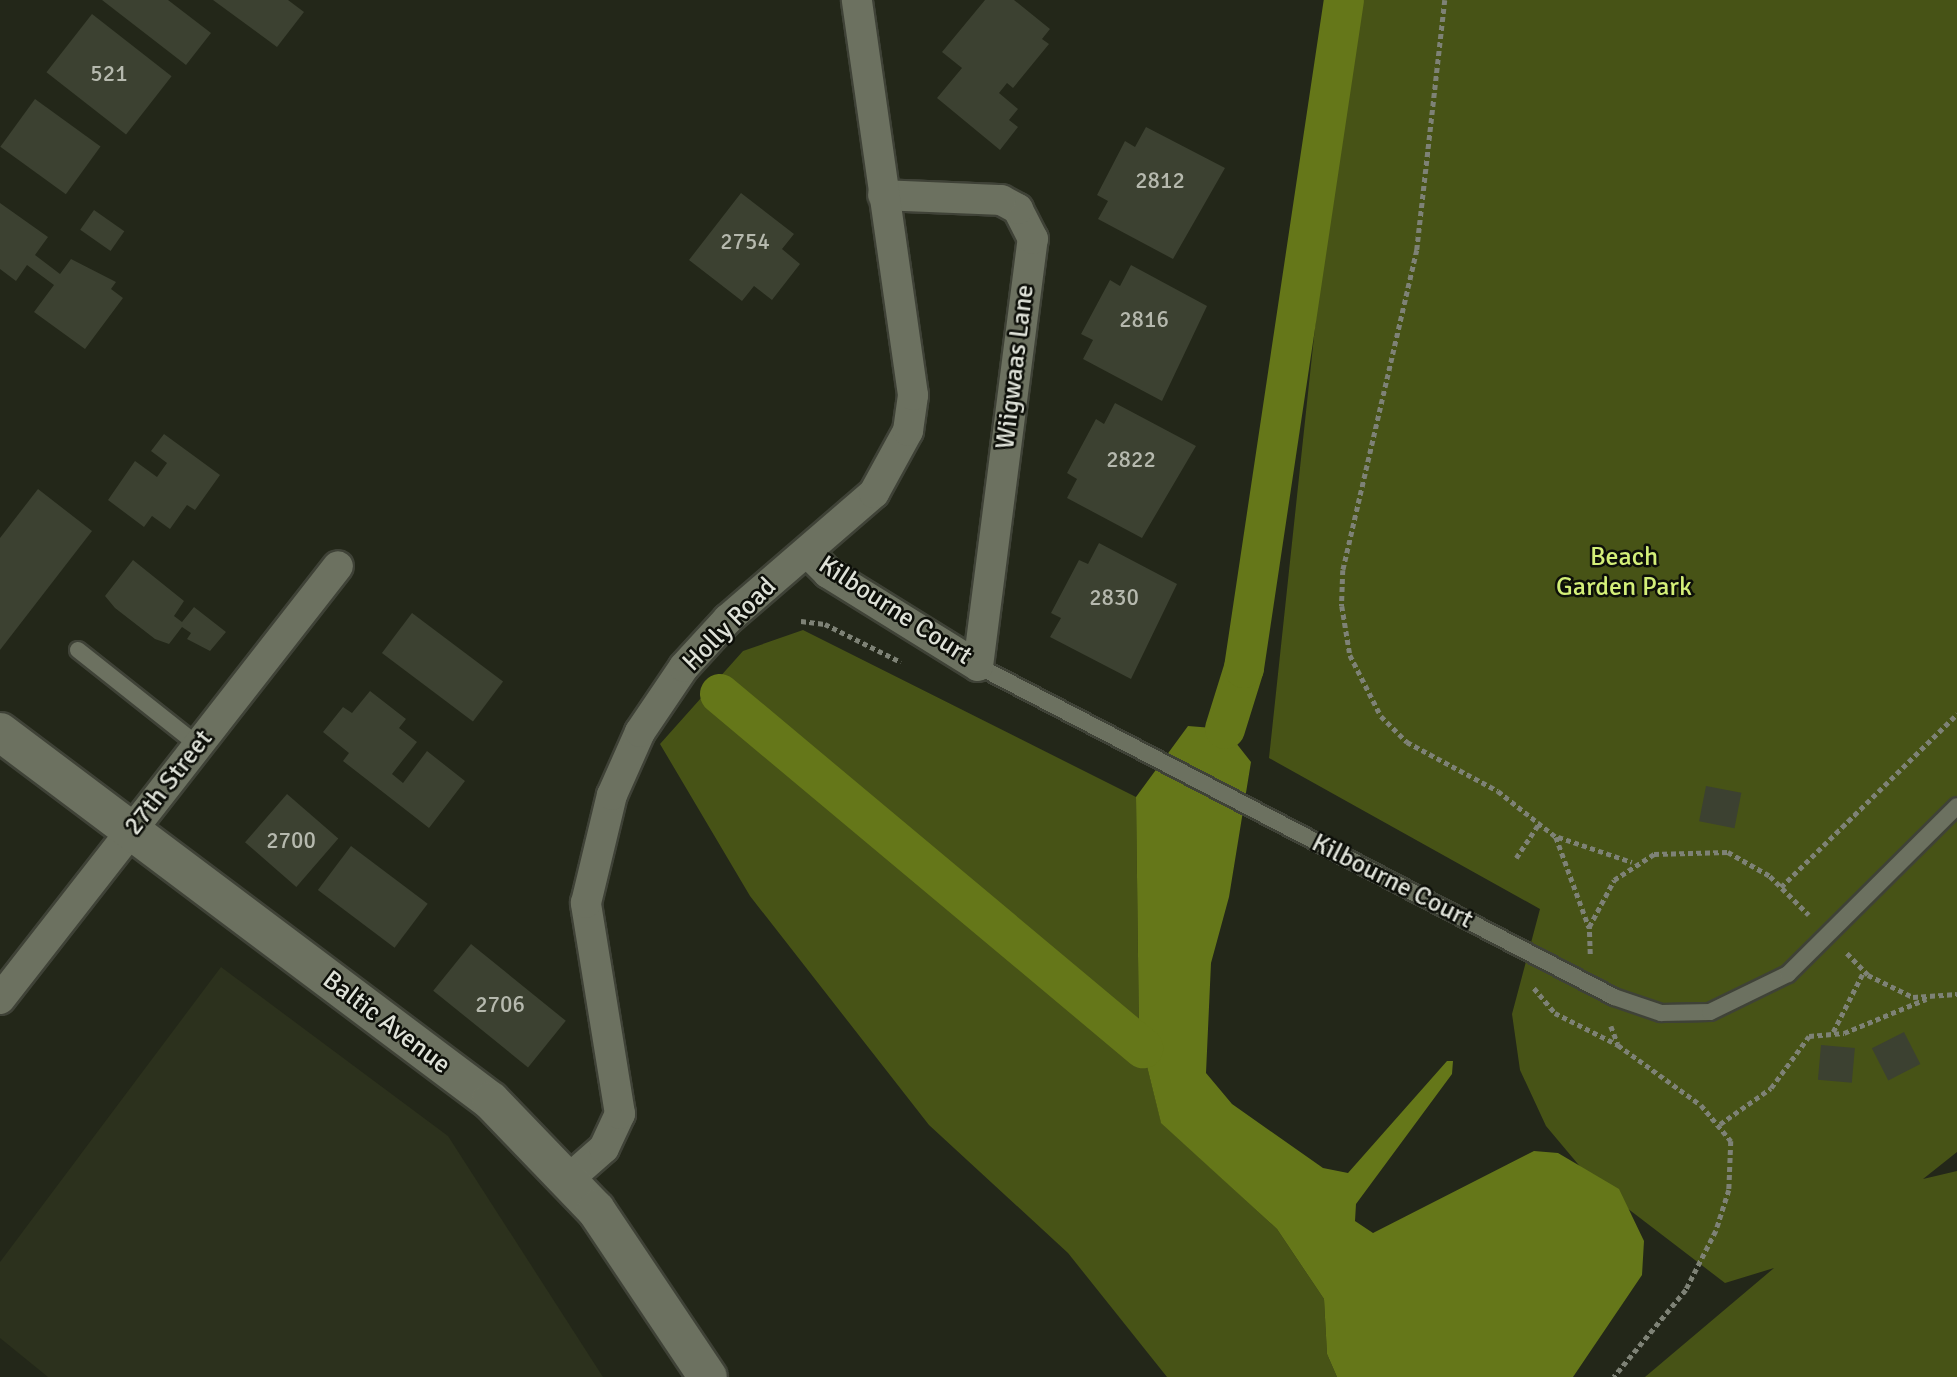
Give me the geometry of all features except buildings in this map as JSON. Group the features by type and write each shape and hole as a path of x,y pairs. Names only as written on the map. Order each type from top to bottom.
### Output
{"street":[{"name":"Holly Road","path":"570,1178 604,1148 620,1114 586,903 612,795 640,732 684,667 874,493 908,430 913,395 883,195 858,0"},
{"name":"Wiigwaas Lane","path":"883,195 1001,200 1018,209 1032,239 978,666"},
{"name":"Kilbourne Court","path":"807,552 828,573 978,666"},
{"name":"27th Street","path":"0,999 338,566"},
{"name":"Baltic Avenue","path":"0,732 491,1101 570,1178 708,1377"}],"lane":[{"path":"78,650 199,746"},
{"name":"Kilbourne Court","path":"978,666 1600,989 1661,1013 1710,1012 1788,974 1957,806"}],"path":[{"path":"1445,0 1417,250 1343,570 1342,606 1350,655 1381,716 1407,742 1540,822 1556,837 1633,863"},
{"path":"800,621 825,624"},
{"path":"1781,887 1957,714"},
{"path":"1516,858 1540,822"},
{"path":"1556,837 1589,927 1600,989 1618,1045"},
{"path":"1589,927 1614,880 1633,863 1689,849 1728,852 1781,887 1864,971 1888,987 1927,999"},
{"path":"1833,1032 1864,971"},
{"path":"1529,982 1555,1013 1618,1045 1720,1124 1731,1141 1728,1190 1716,1231 1686,1290 1614,1377"},
{"path":"1720,1124 1771,1088 1809,1036 1833,1032 1927,999 1957,994"}],"shaded area":[{"path":"1188,726 1225,729 1251,762 1229,897 1211,963 1206,1073 1232,1104 1323,1168 1348,1173 1447,1061 1453,1061 1452,1074 1356,1204 1355,1221 1373,1233 1534,1151 1558,1153 1619,1189 1644,1241 1642,1275 1573,1377 1337,1377 1327,1354 1324,1299 1277,1229 1161,1123 1139,1034 1136,797"},
{"path":"221,967 448,1136 603,1377 48,1377 0,1338 0,1262"}],"green space":[{"name":"Beach Garden Park","path":"1350,0 1957,0 1957,1152 1923,1179 1957,1171 1957,1377 1645,1377 1774,1268 1725,1283 1593,1182 1546,1126 1520,1070 1512,1014 1540,909 1269,758"},
{"path":"803,630 1136,797 1139,1034 1161,1122 1277,1229 1324,1299 1327,1354 1337,1377 1167,1377 1068,1253 929,1125 750,896 660,744 743,651"}],"waterway":[{"path":"1225,729 1244,668 1344,0"},
{"path":"720,694 1143,1048"}]}
